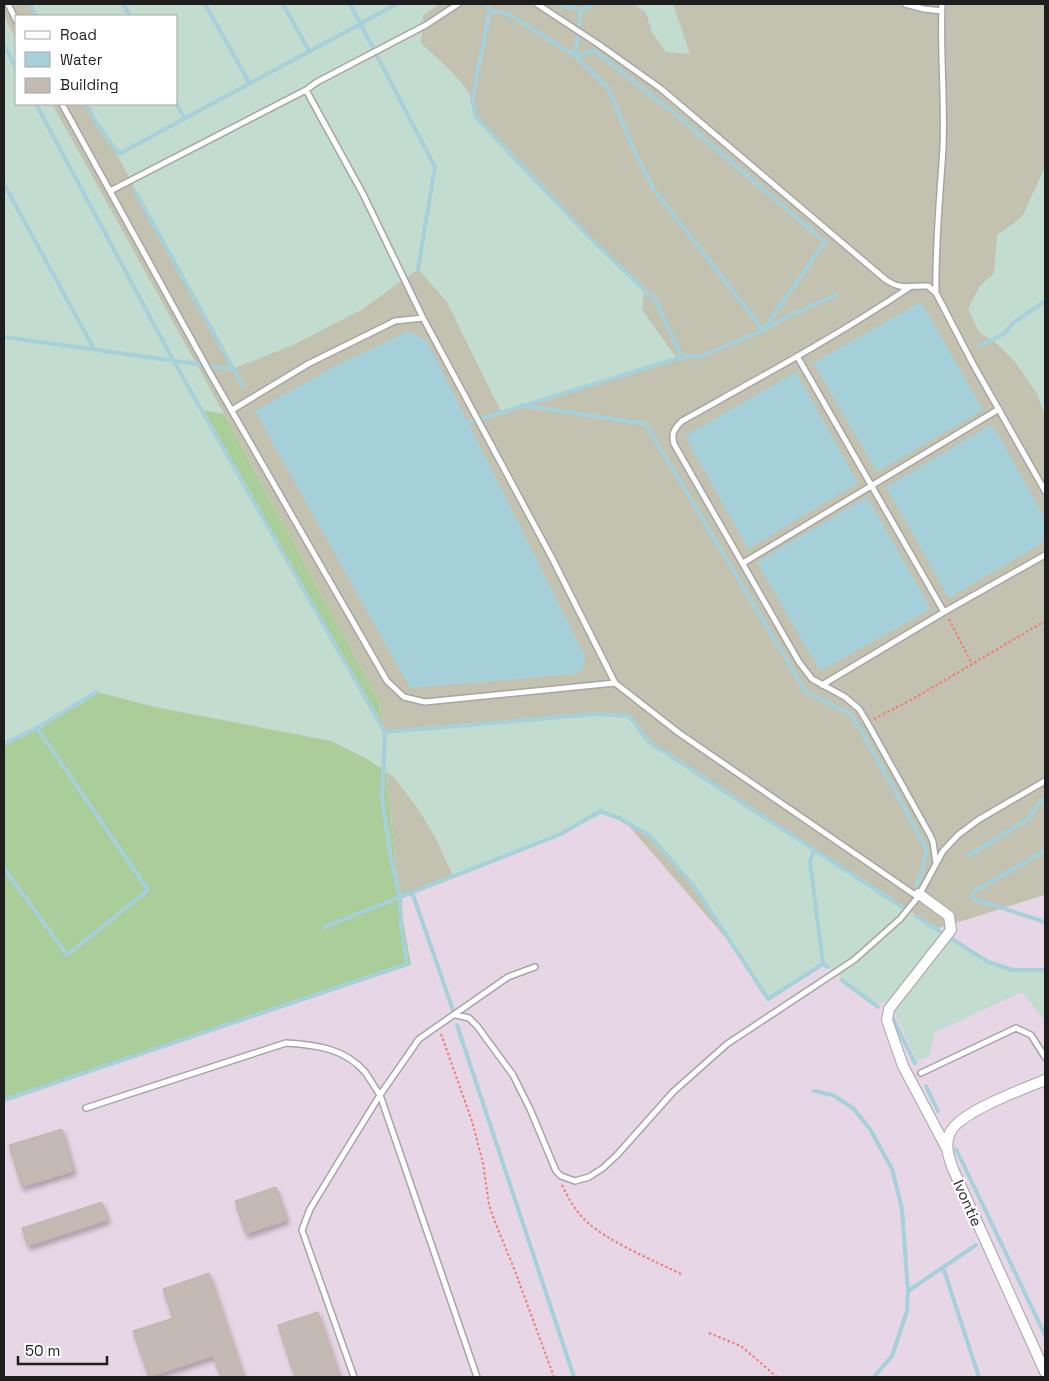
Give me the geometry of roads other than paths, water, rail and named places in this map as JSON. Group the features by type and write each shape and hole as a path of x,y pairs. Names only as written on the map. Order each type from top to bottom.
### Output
{"street":[{"name":"Ivontie","path":"918,896 949,916 951,930 889,1009 887,1020 903,1066 947,1149 953,1170 1045,1372"},
{"path":"947,1149 949,1134 960,1121 974,1112 1045,1080"}],"lane":[{"path":"8,4 15,18"},
{"path":"110,191 306,90 317,82 426,25 458,4"},
{"path":"537,4 660,88 886,280 903,288 928,286 936,293 973,364 1045,491"},
{"path":"905,4 942,11"},
{"path":"936,293 935,253 943,147 942,4"},
{"path":"306,90 363,194 423,318 552,558 615,683 679,734 918,896"},
{"path":"63,105 232,410 387,681 404,697 425,702 615,683"},
{"path":"910,287 882,306 797,356 682,421 674,430 672,436 674,444 799,662 812,679 845,696 858,709 867,722 933,842 936,864"},
{"path":"232,410 308,364 396,321 423,318"},
{"path":"797,356 944,612"},
{"path":"743,563 999,409"},
{"path":"822,685 944,612 1045,555"},
{"path":"456,1014 469,1018 478,1026 512,1075 530,1109 556,1171 561,1176 575,1181 589,1177 618,1155 673,1092 727,1044 854,960 900,919 918,896 942,851 958,834 978,820 1045,781"},
{"path":"354,1377 302,1230 310,1209 380,1095 419,1039 508,977 535,967"},
{"path":"921,1073 1016,1028 1031,1036 1045,1058"},
{"path":"86,1108 286,1044 318,1046 344,1055 364,1072 380,1095 477,1377"}],"water":[{"path":"921,302 983,410 877,472 813,363"},
{"path":"409,331 427,341 585,656 583,668 576,674 410,688 255,411 335,366"},
{"path":"796,372 858,483 748,549 685,436"},
{"path":"992,424 1045,518 1045,541 949,598 886,487"},
{"path":"867,497 931,609 820,671 757,562"}],"waterway":[{"path":"30,4 36,15"},
{"path":"123,4 129,15"},
{"path":"205,4 250,84"},
{"path":"283,4 309,51"},
{"path":"350,4 435,167 418,269"},
{"path":"87,105 98,125 119,154 397,4"},
{"path":"486,4 490,10 508,14 575,56 609,89 632,146 653,188 763,330"},
{"path":"561,4 581,10 596,4"},
{"path":"490,10 472,100 476,117 590,238 655,300 682,357"},
{"path":"575,56 581,10"},
{"path":"4,45 15,66"},
{"path":"575,56 595,51 675,114 825,242 763,330"},
{"path":"4,1100 407,964 401,925 400,897 391,859 382,798 385,732 173,360 37,105"},
{"path":"177,105 185,119"},
{"path":"4,184 94,349"},
{"path":"135,191 243,386"},
{"path":"464,424 682,357 702,356 763,330 790,315 836,295"},
{"path":"979,346 1004,334 1013,323 1045,301"},
{"path":"4,337 233,369"},
{"path":"522,405 646,424 806,692 852,715 927,850 921,876 916,884"},
{"path":"4,744 37,728 97,692"},
{"path":"385,732 597,714 629,716 649,742 902,907"},
{"path":"4,868 67,955 148,890 37,728"},
{"path":"969,855 1027,820 1042,800 1045,800"},
{"path":"324,927 561,834 600,811 619,818 650,836 694,886 768,999 823,964"},
{"path":"814,850 810,862 823,964 827,967"},
{"path":"1045,851 973,892 974,899 1045,922"},
{"path":"412,892 453,1010"},
{"path":"916,916 988,962 1013,970 1045,970"},
{"path":"842,980 878,1007"},
{"path":"893,1019 915,1063"},
{"path":"457,1025 574,1377"},
{"path":"926,1086 938,1111"},
{"path":"814,1091 833,1095 853,1108 870,1129 892,1169 902,1209 908,1291 907,1311 892,1356 874,1377"},
{"path":"956,1149 1045,1335"},
{"path":"908,1291 976,1245"},
{"path":"943,1267 979,1377"}]}
